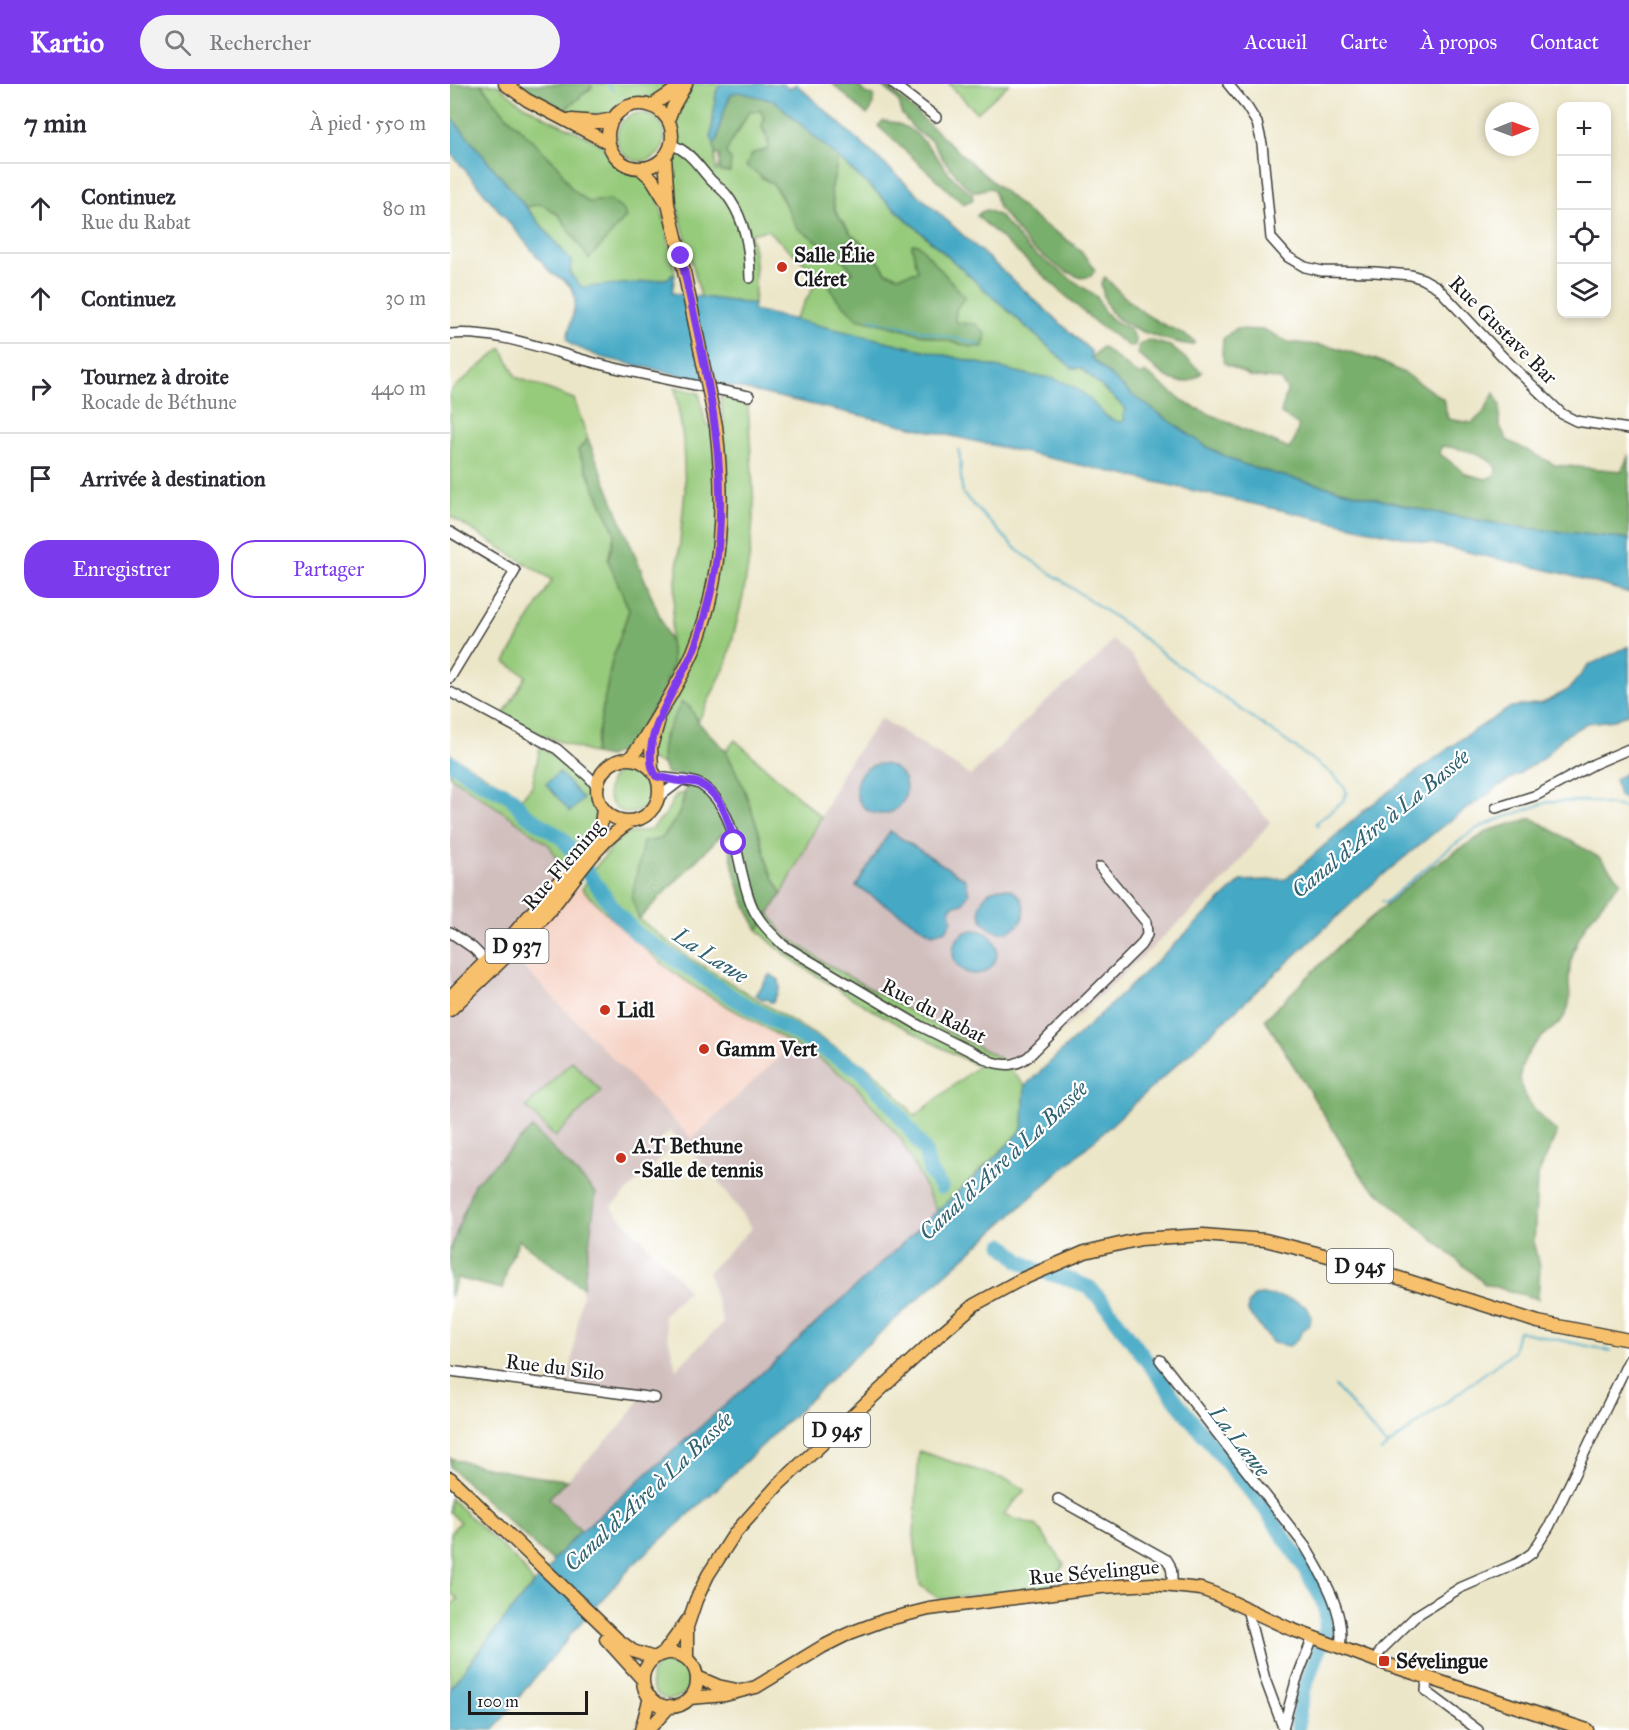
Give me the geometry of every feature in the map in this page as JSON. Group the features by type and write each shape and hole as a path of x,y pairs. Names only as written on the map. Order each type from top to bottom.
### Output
{"main road":[{"path":"651,106 685,84"},
{"path":"668,120 685,84"},
{"path":"506,85 527,100 609,143"},
{"path":"634,105 651,106 658,109 668,120 672,136 671,144 665,156 649,167 640,168 623,164 612,151 609,143 608,135 613,119 626,108 634,105"},
{"path":"562,118 587,122 613,119"},
{"path":"629,759 663,708 692,654 713,586 718,557 721,495 716,426 668,204 665,156"},
{"path":"640,168 652,179 668,204"},
{"path":"654,773 651,747 663,708"},
{"path":"629,759 645,763 654,773 660,786 659,798 649,814 630,822 615,819 603,809 599,802 597,787 600,776 608,766 614,762 629,759"},
{"name":"Rue Fleming","path":"450,1010 521,942 586,856 601,824 603,809"},
{"name":"Rue Fleming","path":"586,856 630,822"},
{"name":"Rue Fleming","path":"450,997 573,873"},
{"name":"D 945","path":"687,1659 687,1627 690,1615 708,1575 735,1533 778,1485 974,1305 1055,1263 1085,1252 1141,1239 1203,1235 1264,1240 1336,1258 1538,1322 1629,1340"},
{"path":"450,1478 594,1623 644,1680"},
{"path":"450,1488 544,1574"},
{"name":"Rue Sévelingue","path":"690,1698 725,1695 766,1682 822,1647 850,1633 885,1620 929,1610 1101,1587 1136,1584 1172,1585 1215,1594 1374,1660 1587,1730"},
{"name":"D 945","path":"658,1656 690,1615"},
{"path":"594,1623 633,1651 658,1656 676,1654 687,1659 692,1664 697,1677 696,1688 690,1698 677,1706 659,1704 650,1697 645,1689 646,1668 658,1656"},
{"path":"697,1677 718,1686 741,1691"},
{"path":"642,1730 650,1697"},
{"path":"648,1730 670,1706"}],"street":[{"path":"893,84 936,117"},
{"name":"Rue Gustave Bar","path":"1228,84 1247,106 1257,123 1262,144 1265,193 1272,238 1288,257 1305,267 1322,271 1375,272 1411,275 1423,279 1437,287 1503,357 1562,414 1576,422 1629,429"},
{"path":"671,144 684,150 693,158 727,195 744,228 750,252 750,279"},
{"path":"450,334 504,339 596,363 749,396"},
{"path":"450,532 515,571 450,678"},
{"path":"450,692 557,749 597,787"},
{"path":"1496,808 1537,795 1594,764 1629,749"},
{"name":"Rue du Rabat","path":"654,773 680,781 699,783 721,803 729,819 741,876 752,908 768,930 783,945 920,1026 1004,1066 1017,1065 1028,1057 1141,945 1147,935 1146,922 1100,867"},
{"path":"659,798 680,781"},
{"path":"450,932 473,948 487,962"},
{"path":"1160,1360 1305,1546 1323,1575 1334,1602 1340,1626 1342,1640 1336,1646"},
{"path":"1374,1660 1417,1615 1460,1588 1518,1563 1532,1553 1549,1527 1628,1362"},
{"name":"Rue du Silo","path":"450,1371 655,1398"},
{"path":"1058,1499 1167,1560 1173,1573 1172,1585"},
{"path":"1247,1609 1265,1679 1283,1729"},
{"path":"1283,1729 1296,1681 1314,1637"},
{"path":"1427,1678 1426,1690 1478,1730"}],"shaded area":[{"path":"1113,640 1129,653 1270,822 1226,879 1021,1069 1014,1063 985,1051 828,965 783,934 769,913 794,873 844,769 881,718 970,776 1040,707 1095,660"},
{"path":"450,776 550,846 562,870 501,953 516,960 692,1139 792,1045 819,1059 854,1084 882,1115 901,1139 937,1211 771,1365 581,1531 549,1498 620,1427 645,1392 569,1383 596,1193 474,1184 450,1250","holes":["670,1131 709,1169 752,1228 708,1272 723,1323 676,1369 663,1315 688,1291 611,1207 669,1151 659,1141"]},
{"path":"566,881 582,889 623,930 665,966 699,990 792,1045 692,1140 516,960 501,953"}],"green space":[{"path":"450,84 481,84 506,115 557,165 571,188 588,202 610,200 624,211 626,217 589,259 559,215 541,204 526,207 450,116"},
{"path":"481,84 497,84 520,103 596,141 620,168 646,179 652,186 661,210 675,275 671,275 670,278 637,283 586,288 578,284 572,274 571,261 526,207 541,204 559,215 589,259 610,200 588,202 571,188 557,165 506,115"},
{"path":"519,84 590,84 592,87 564,110 527,91"},
{"path":"590,84 720,84 716,92 711,137 714,143 716,172 731,138 738,133 749,111 761,111 764,119 762,128 768,146 760,177 773,184 787,208 819,243 830,249 853,272 857,318 976,325 958,323 955,320 956,309 912,247 919,271 899,276 886,272 869,248 851,234 835,211 831,191 838,158 1072,368 1081,368 1126,409 1123,416 1125,419 1122,423 1111,419 1082,393 1055,380 794,320 820,277 767,230 750,234 755,260 754,304 701,297 672,186 671,167 680,137 676,115 655,99 646,97 628,100 608,114 583,114 564,110 592,87"},
{"path":"833,84 857,84 865,93 874,95 872,108 867,115"},
{"path":"879,84 884,84 1031,215 1077,247 1095,270 1091,276 1081,278 1063,270 1029,246 998,207 994,191 990,188 974,192 962,182 932,141 915,130 901,113 901,108 894,96"},
{"path":"949,84 1009,84 977,113"},
{"path":"739,91 775,101 838,158 831,191 835,211 851,234 869,248 886,272 899,276 918,271 912,244 918,244 965,297 956,309 955,320 958,323 976,324 986,335 983,347 971,347 857,318 836,298 829,284 830,278 853,272 830,249 797,228 773,184 746,166 753,153 768,149 769,138 762,128 764,119 761,111 749,111 726,153 731,160 730,172 720,172 719,155 715,155 714,143 717,142 722,116 731,94"},
{"path":"641,113 658,120 665,137 658,154 641,161 624,154 617,137 624,120"},
{"path":"883,121 906,127 916,134 954,179 972,194 973,200 963,204 878,126"},
{"path":"987,210 1000,216 1028,249 1097,297 1110,318 1129,329 1136,340 1135,345 1130,347 1096,323 977,216"},
{"path":"1105,277 1143,312 1195,342 1192,345 1160,338 1136,329 1116,317 1104,297 1101,283"},
{"path":"1235,329 1265,330 1288,342 1334,347 1377,360 1406,374 1443,399 1448,419 1472,423 1483,413 1494,393 1500,405 1499,424 1507,440 1555,465 1622,471 1629,454 1629,539 1516,527 1423,510 1239,463 1207,447 1131,394 1091,358 1102,347 1139,375 1146,373 1189,405 1289,449 1294,442 1299,425 1281,414 1287,390 1280,379 1251,377 1224,363 1223,339","holes":["1442,446 1472,452 1486,458 1496,468 1495,475 1486,479 1466,474 1439,453"]},
{"path":"1148,340 1170,346 1202,372 1186,382 1177,381 1160,373 1137,353 1139,345"},
{"path":"502,348 516,377 574,399 588,439 578,451 615,533 608,560 629,610 612,661 594,754 542,735 503,715 526,676 505,662 552,580 450,516 450,391"},
{"path":"675,387 699,393 706,425 724,424 720,396 748,404 754,507 743,597 726,665 698,722 690,707 664,735 662,764 624,751 630,747 658,700 673,665 670,642 685,491 683,439"},
{"path":"588,439 670,642 673,665 658,700 630,747 608,757 594,754 612,661 629,610 608,560 615,533 578,450"},
{"path":"682,702 690,707 698,722 726,751 744,789 769,869 782,894 758,930 742,896 723,833 639,919 632,898 643,842 661,839 681,810 683,803 686,775 667,774 662,755 665,737"},
{"path":"735,740 821,817 782,894 769,869 744,789 726,751"},
{"path":"540,747 574,770 586,786 594,808 595,820 592,830 562,870 550,846 450,776 450,754 522,798 532,786"},
{"path":"630,769 639,770 646,775 651,782 651,800 646,807 639,812 630,813 621,812 614,807 609,800 608,791 609,782 614,775 621,770"},
{"path":"685,793 678,818 661,840 643,842 632,898 639,919 688,957 872,1070 915,1116 978,1066 871,1009 785,954 758,930 769,913 783,934 828,965 924,1019 1000,1058 1025,1086 1021,1132 937,1211 901,1139 854,1084 819,1059 699,990 665,966 623,930 582,889 593,870 624,834 650,830 665,815 676,795"},
{"path":"1532,818 1600,858 1621,882 1586,924 1574,949 1569,976 1570,1000 1566,1014 1527,1054 1522,1067 1520,1079 1522,1090 1536,1111 1557,1132 1537,1178 1534,1246 1540,1267 1538,1299 1485,1284 1364,1180 1265,1019 1347,938 1432,866 1490,830"},
{"path":"572,1061 601,1091 555,1137 526,1107"},
{"path":"532,1128 596,1193 583,1288 519,1240 508,1265 502,1289 457,1278 450,1297 450,1250 474,1184"},
{"path":"919,1451 1010,1481 1025,1490 1003,1515 1037,1526 1064,1564 1052,1587 939,1599 920,1585 914,1536"},
{"path":"450,1458 508,1472 567,1480 549,1498 581,1531 552,1561 450,1467"},
{"path":"450,1498 521,1565 534,1584 450,1688 450,1606 458,1599 450,1592 450,1533 460,1522 450,1512"},
{"path":"670,1661 684,1666 689,1680 684,1694 670,1699 656,1694 651,1680 656,1666"}],"water":[{"path":"720,84 783,84 789,89 796,84 1091,351 1091,358 1131,394 1207,447 1239,463 1275,474 1423,510 1516,527 1629,539 1629,593 1565,574 600,357 572,345 567,339 574,309 574,293 570,286 552,274 450,152 450,116 571,261 570,274 582,287 637,283 670,278 671,275 675,275 672,293 754,304 753,310 1054,379 1078,390 1110,418 1122,422 1125,419 1123,416 1126,409 1081,368 1072,368 775,101 739,92 731,94 722,116 717,142 714,143 711,137 716,92"},
{"name":"Canal d'Aire à La Bassée","path":"1629,646 1629,713 1615,720 1587,723 1563,737 1544,758 1440,828 1377,880 1109,1127 858,1353 719,1487 633,1565 568,1637 494,1730 450,1730 450,1688 523,1596 553,1564 552,1561 578,1534 771,1365 983,1169 1020,1132 1023,1124 1025,1086 1241,881 1286,879 1367,808 1464,737 1511,707 1543,703 1568,690 1589,665"},
{"path":"881,764 890,766 901,775 906,789 904,798 895,809 881,814 872,812 861,803 856,789 858,780 867,769"},
{"path":"1629,771 1629,802 1619,796 1615,779"},
{"path":"559,772 583,799 570,812 546,784"},
{"path":"890,831 965,879 969,893 963,903 952,906 950,909 952,921 946,930 932,934 856,886"},
{"path":"1002,888 1018,894 1024,910 1018,926 1002,932 986,926 980,910 986,894"},
{"path":"975,930 991,936 997,952 991,968 975,974 959,968 953,952 959,936"},
{"path":"770,974 779,980 780,988 773,1002 756,995"},
{"path":"1254,1296 1286,1298 1309,1310 1311,1317 1309,1325 1289,1346 1273,1343 1248,1312 1248,1305"}],"waterway":[{"path":"607,84 613,90"},
{"path":"870,319 980,344 979,347"},
{"path":"958,449 963,494 1017,550 1126,625 1178,665 1327,770 1341,783 1347,792 1343,801 1316,823 1318,826"},
{"name":"La Lawe","path":"450,762 479,781 510,796 524,813 563,839 617,913 637,934 737,1000 861,1071 895,1109 925,1151 930,1172 941,1187"},
{"path":"1382,901 1385,903 1442,854 1476,829 1497,820 1548,802 1588,801 1629,808"},
{"name":"La Lawe","path":"1003,1245 1020,1261 1037,1270 1090,1288 1184,1411 1265,1509 1302,1564 1322,1599 1326,1614 1326,1630 1303,1692 1298,1730"},
{"path":"1381,1451 1513,1352 1518,1331 1611,1351"},
{"path":"1335,1386 1387,1446"}],"place":[{"name":"Salle Élie Cléret","path":"782,267"},
{"name":"Lidl","path":"605,1010"},
{"name":"Gamm Vert","path":"704,1049"},
{"name":"A.T Bethune -Salle de tennis","path":"621,1158"},
{"name":"Sévelingue","path":"1384,1661"}],"route":[{"path":"681,256 716,426 720,461 720,525 718,557 707,610 692,654 663,708 650,753 652,769 656,776 699,783 721,803 729,819 734,843"}]}
